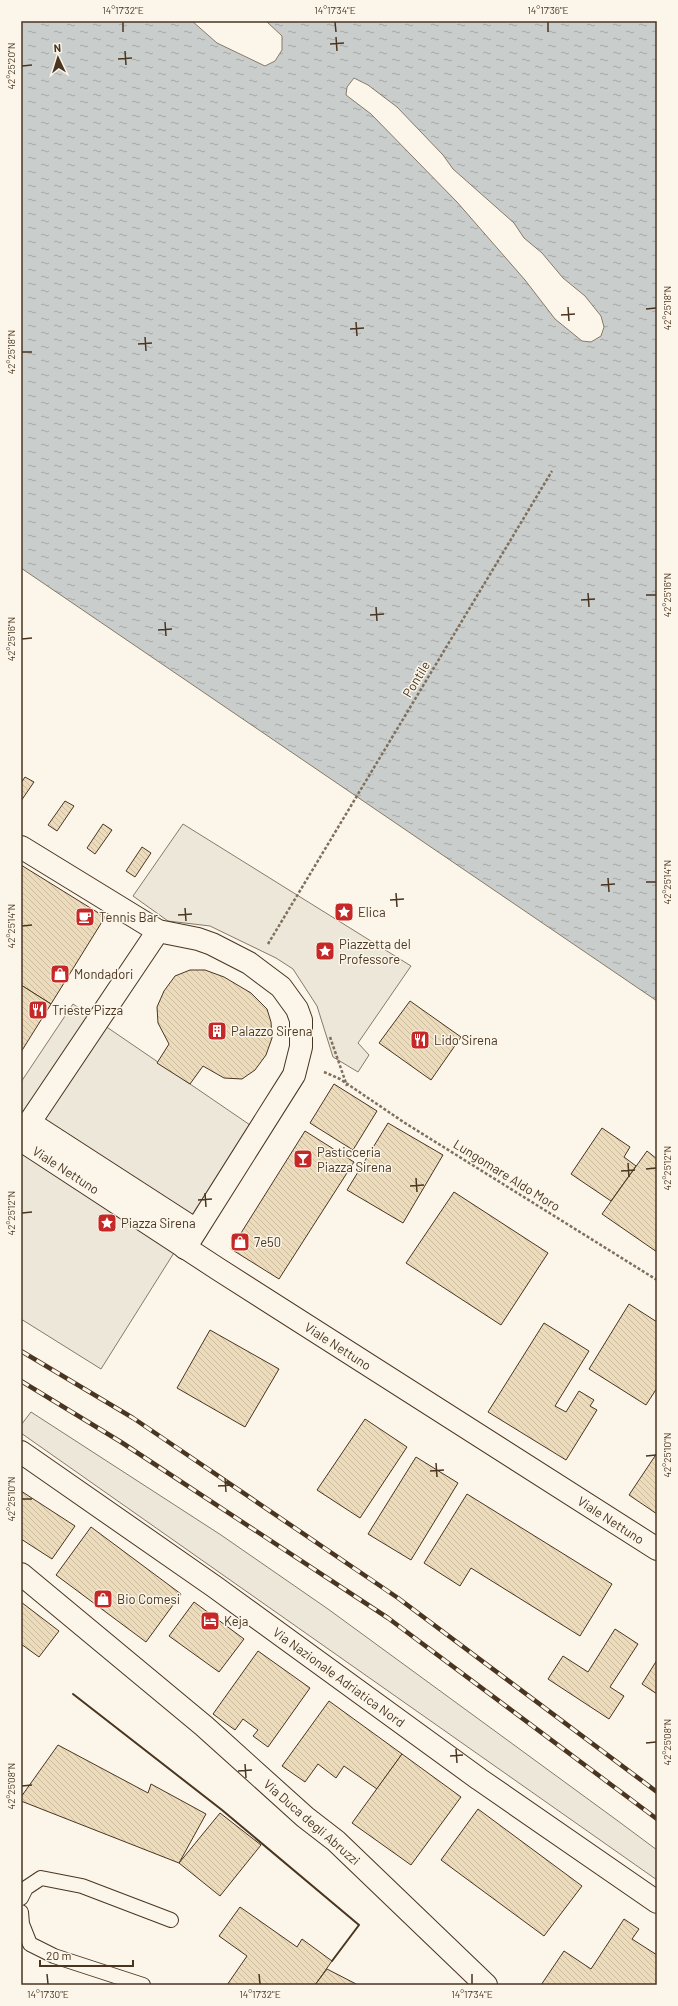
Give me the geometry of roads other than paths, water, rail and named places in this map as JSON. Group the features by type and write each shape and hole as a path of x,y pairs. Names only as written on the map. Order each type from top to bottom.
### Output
{"street":[{"path":"21,847 158,931 198,939 249,964 281,986 297,1009 301,1020 301,1047 294,1075 190,1239"},
{"path":"24,1132 158,931"},
{"name":"Viale Nettuno","path":"24,1132 190,1239 657,1549"},
{"name":"Via Nazionale Adriatica Nord","path":"21,1452 215,1587 479,1779 657,1902"},
{"name":"Via Duca degli Abruzzi","path":"21,1574 204,1726 305,1817 336,1841 486,1985"}],"lane":[{"path":"21,1898 26,1888 41,1878 82,1886 171,1920"},
{"path":"21,1912 22,1924 30,1944 54,1956 143,1985"}],"water":[{"path":"21,21 657,21 657,1001 21,568"}],"railway":[{"path":"21,1351 133,1418 398,1598 657,1792"},
{"path":"21,1381 121,1442 388,1618 657,1819"}],"place":[{"name":"Elica","path":"344,912"},
{"name":"Tennis Bar","path":"85,917"},
{"name":"Piazzetta del Professore","path":"325,951"},
{"name":"Mondadori","path":"60,974"},
{"name":"Trieste Pizza","path":"38,1010"},
{"name":"Palazzo Sirena","path":"217,1031"},
{"name":"Lido Sirena","path":"420,1040"},
{"name":"Pasticceria Piazza Sirena","path":"303,1159"},
{"name":"Piazza Sirena","path":"107,1223"},
{"name":"7e50","path":"240,1242"},
{"name":"Bio Comesi","path":"103,1599"},
{"name":"Keja","path":"210,1621"}]}
